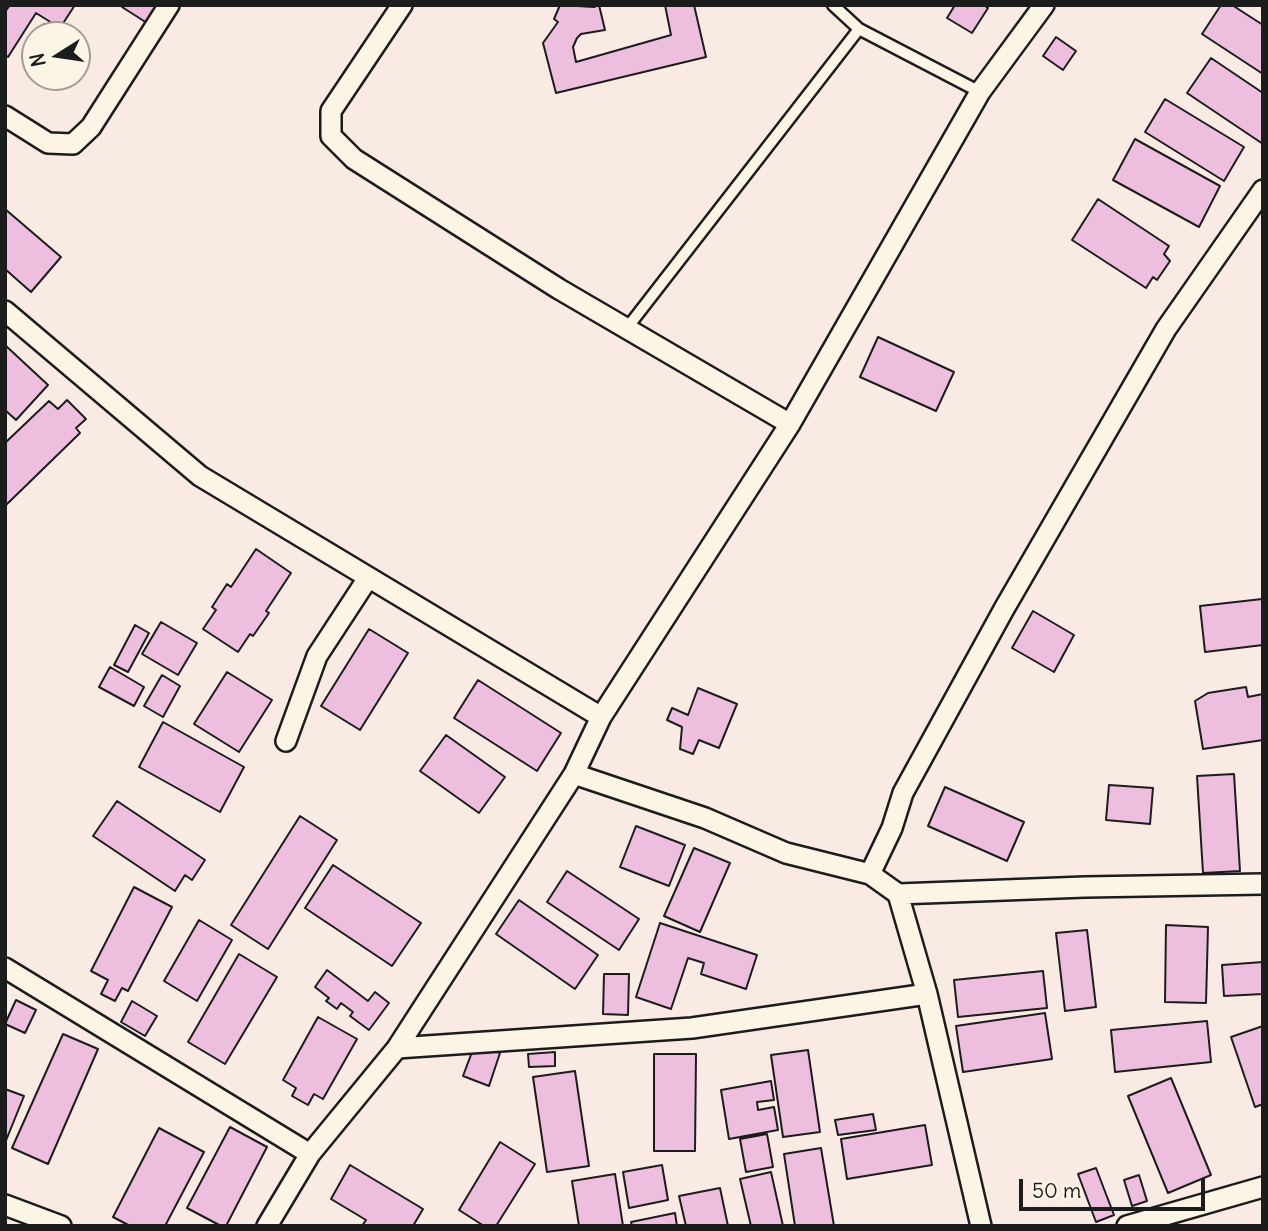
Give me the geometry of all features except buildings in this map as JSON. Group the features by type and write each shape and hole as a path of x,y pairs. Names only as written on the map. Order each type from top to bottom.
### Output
{"street":[{"path":"5,116 48,143 73,144 91,127 169,5"},
{"path":"402,5 331,111 331,136 354,159 559,289 790,424"},
{"path":"267,1226 310,1154 397,1048 574,774 601,717 790,424 980,92 1044,5"},
{"path":"870,874 892,828 903,793 1010,597 1166,329 1263,190"},
{"path":"5,311 200,476 601,717"},
{"path":"286,741 317,656 368,578"},
{"path":"574,774 705,818 786,853 870,874 898,894 1263,884"},
{"path":"898,894 927,994 981,1226"},
{"path":"5,968 310,1154"},
{"path":"397,1048 692,1028 927,994"},
{"path":"1127,1226 1263,1187"},
{"path":"5,1205 61,1226"}],"lane":[{"path":"833,5 859,29 980,92"},
{"path":"627,328 859,29"}]}
